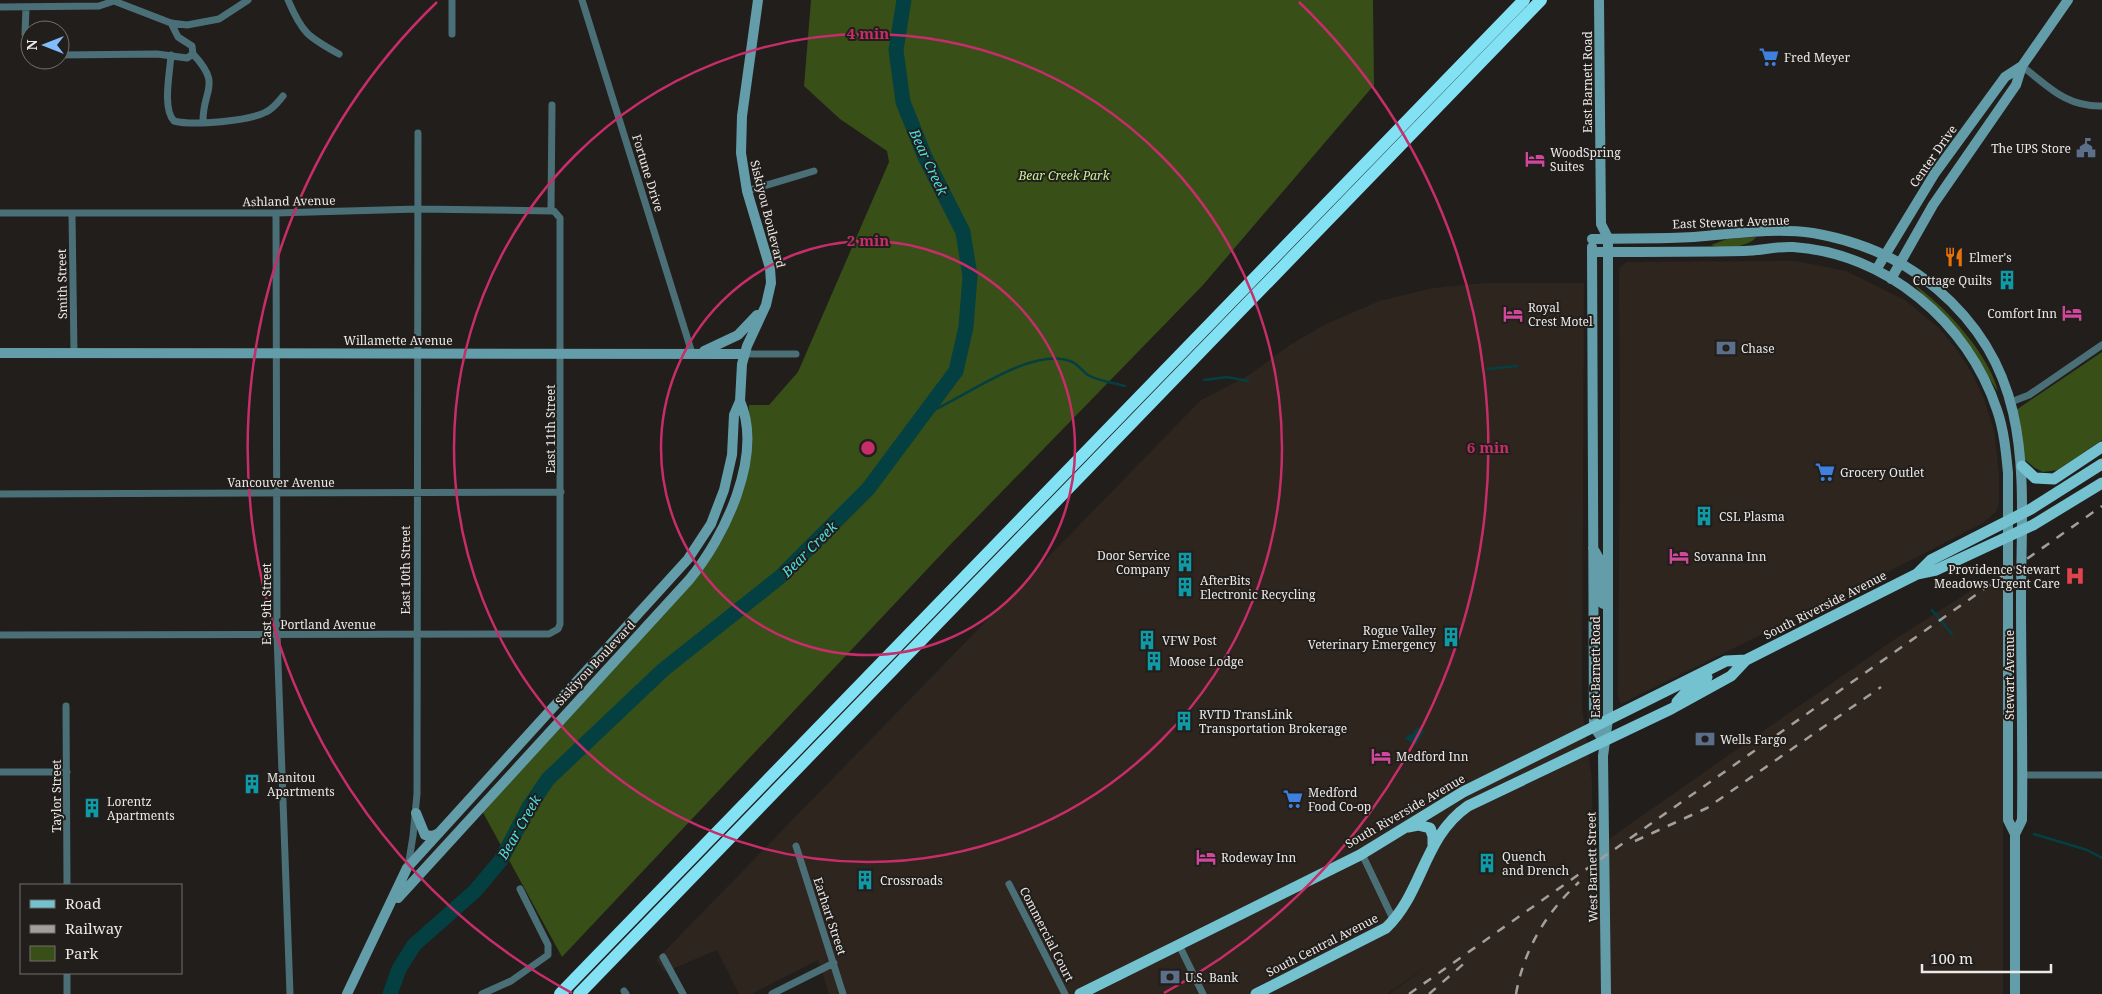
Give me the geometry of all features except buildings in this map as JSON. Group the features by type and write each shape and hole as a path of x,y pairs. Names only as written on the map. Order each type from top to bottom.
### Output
{"highway":[{"path":"560,994 1524,0"},
{"path":"580,994 1541,0"}],"main road":[{"name":"Siskiyou Boulevard","path":"407,868 697,548 711,524 724,490 732,456 734,415 740,401 744,354 766,305 771,283 770,268 747,191 740,134 758,0"},
{"name":"East Barnett Road","path":"1599,0 1600,224 1592,239 1594,726 1604,741"},
{"name":"Center Drive","path":"1891,279 1933,205 2016,85 2022,66 2068,0"},
{"name":"Center Drive","path":"1876,270 1935,173 2005,77 2022,66"},
{"name":"East Barnett Road","path":"1600,224 1608,238 1608,720 1604,741"},
{"name":"East Stewart Avenue","path":"1592,239 1692,237 1788,232 1839,239 1885,255 1900,263 1941,292 1976,328 1998,366 2010,402 2022,466 2022,513"},
{"path":"1592,252 1747,251 1794,247 1841,256 1876,270 1891,279 1919,298 1946,324 1961,340 1984,378 1997,410 2006,450 2008,520"},
{"path":"696,353 738,335 766,305"},
{"name":"Willamette Avenue","path":"0,353 561,352 744,354"},
{"name":"Siskiyou Boulevard","path":"390,908 416,876 688,580 708,555 730,512 743,468 746,415 740,401"},
{"path":"2022,466 2035,478 2054,479 2102,447"},
{"name":"South Riverside Avenue","path":"1917,574 1931,560 2022,513 2102,464"},
{"name":"South Riverside Avenue","path":"1458,813 1475,802 1671,709 1731,676 1746,660 1917,574 1936,570 2050,516 2102,483"},
{"name":"Stewart Avenue","path":"2015,994 2015,834 2022,820 2023,775 2022,513"},
{"name":"Stewart Avenue","path":"2008,520 2008,820 2015,834"},
{"path":"1593,547 1600,562 1601,600 1603,604 1608,604"},
{"name":"South Riverside Avenue","path":"1080,994 1362,854 1463,792 1594,726 1726,661 1746,660"},
{"path":"1671,709 1688,690 1705,681 1707,677 1704,672"},
{"path":"2008,694 2016,720 2016,768 2018,773 2023,775"},
{"name":"West Barnett Street","path":"1604,741 1605,993"},
{"path":"416,813 425,835 433,836 440,832"},
{"name":"South Central Avenue","path":"1256,994 1374,936 1394,921 1433,845 1448,821 1458,813"},
{"path":"1401,829 1418,825 1430,828 1433,836 1433,845"},
{"name":"East 10th Street","path":"347,994 390,908 407,868"}],"street":[{"path":"0,7 99,6 114,0 171,23 188,25 211,22 248,0"},
{"path":"288,0 299,26 309,36 339,54"},
{"path":"452,0 452,34"},
{"name":"Fortune Drive","path":"582,0 696,353"},
{"path":"26,8 26,20"},
{"path":"171,23 178,37 192,46 193,54 205,68 210,82 203,123"},
{"path":"70,55 171,55 184,59 193,54"},
{"path":"171,55 168,104 170,117 174,121 183,124 203,123 259,115 275,106 283,96"},
{"path":"2022,66 2071,102 2086,106 2102,106"},
{"path":"551,210 552,105"},
{"name":"East 10th Street","path":"407,868 416,813 418,133"},
{"path":"747,191 814,171"},
{"name":"Ashland Avenue","path":"0,214 276,213 418,209 551,210"},
{"name":"East 11th Street","path":"551,210 560,218 560,624"},
{"name":"East 9th Street","path":"276,213 277,635 290,994"},
{"name":"Smith Street","path":"72,214 74,353"},
{"path":"2010,402 2029,395 2102,345"},
{"name":"Willamette Avenue","path":"744,354 796,354"},
{"name":"Vancouver Avenue","path":"0,494 561,492"},
{"name":"Portland Avenue","path":"0,635 544,634 554,632 560,624"},
{"name":"Taylor Street","path":"66,706 67,884"},
{"path":"0,772 67,772"},
{"path":"2023,775 2102,775"},
{"name":"Earhart Street","path":"796,846 843,994"},
{"path":"1362,854 1394,921"},
{"name":"Commercial Court","path":"1009,884 1065,994"},
{"path":"482,994 510,981 544,960 549,950 520,889"},
{"path":"1179,944 1203,994"},
{"path":"663,957 683,994"},
{"path":"772,994 834,963"},
{"path":"67,974 67,994"}],"shaded area":[{"path":"1796,261 1846,271 1905,300 1939,328 1958,351 1973,375 1984,399 1994,430 1999,473 1999,503 1996,512 1983,523 1884,574 1621,704 1618,697 1619,268 1626,262"},
{"path":"1485,283 1584,283 1582,707 1592,780 1593,850 1892,641 2003,570 2003,994 1389,994 1430,964 1387,994 829,994 818,960 752,994 739,994 717,950 665,972 656,960 1201,400 1249,375 1288,346 1324,325 1379,301 1433,288"}],"green space":[{"name":"Bear Creek Park","path":"811,0 1373,0 1374,85 1203,285 950,545 562,957 481,809 719,542 749,436 749,405 769,405 798,372 889,162 887,151 840,119 804,86"},
{"path":"1756,237 1748,243 1735,247 1716,247 1711,245 1727,239"},
{"path":"1913,284 1938,304 1964,332 1986,363 1994,378 1998,392 1962,335"},
{"path":"2102,352 2102,440 2058,470 2043,472 2035,468 2023,458 2016,410"}],"water":[{"path":"1417,727 1424,731 1416,745 1405,739 1408,734 1412,735"}],"waterway":[{"name":"Bear Creek","path":"390,994 399,969 414,945 475,891 501,860 529,807 548,779 663,670 780,577 868,489 956,371 966,327 970,276 963,232 925,157 903,102 896,50 904,0"},
{"path":"921,416 1015,368 1035,361 1053,358 1075,363 1092,377 1125,386"},
{"path":"1488,369 1517,366"},
{"path":"1204,380 1227,377 1248,381"},
{"path":"1932,610 1952,634"},
{"path":"2034,834 2087,850 2102,858"}],"railway":[{"path":"1409,994 2102,506"},
{"path":"1635,841 1707,808 1881,687"},
{"path":"1516,994 1525,962 1538,933 1556,906 1579,882"},
{"path":"1429,994 1468,960"}],"place":[{"name":"Fred Meyer","path":"1769,57"},
{"name":"The UPS Store","path":"2086,148"},
{"name":"WoodSpring Suites","path":"1535,159"},
{"name":"Elmer's","path":"1954,257"},
{"name":"Cottage Quilts","path":"2007,280"},
{"name":"Comfort Inn","path":"2072,313"},
{"name":"Royal Crest Motel","path":"1513,314"},
{"name":"Chase","path":"1726,348"},
{"name":"Grocery Outlet","path":"1825,472"},
{"name":"CSL Plasma","path":"1704,516"},
{"name":"Sovanna Inn","path":"1679,556"},
{"name":"Door Service Company","path":"1185,562"},
{"name":"Providence Stewart Meadows Urgent Care","path":"2075,576"},
{"name":"AfterBits Electronic Recycling","path":"1185,587"},
{"name":"Rogue Valley Veterinary Emergency","path":"1451,637"},
{"name":"VFW Post","path":"1147,640"},
{"name":"Moose Lodge","path":"1154,661"},
{"name":"RVTD TransLink Transportation Brokerage","path":"1184,721"},
{"name":"Wells Fargo","path":"1705,739"},
{"name":"Medford Inn","path":"1381,756"},
{"name":"Manitou Apartments","path":"252,784"},
{"name":"Medford Food Co-op","path":"1293,799"},
{"name":"Lorentz Apartments","path":"92,808"},
{"name":"Rodeway Inn","path":"1206,857"},
{"name":"Quench and Drench","path":"1487,863"},
{"name":"Crossroads","path":"865,880"},
{"name":"U.S. Bank","path":"1170,977"}]}
